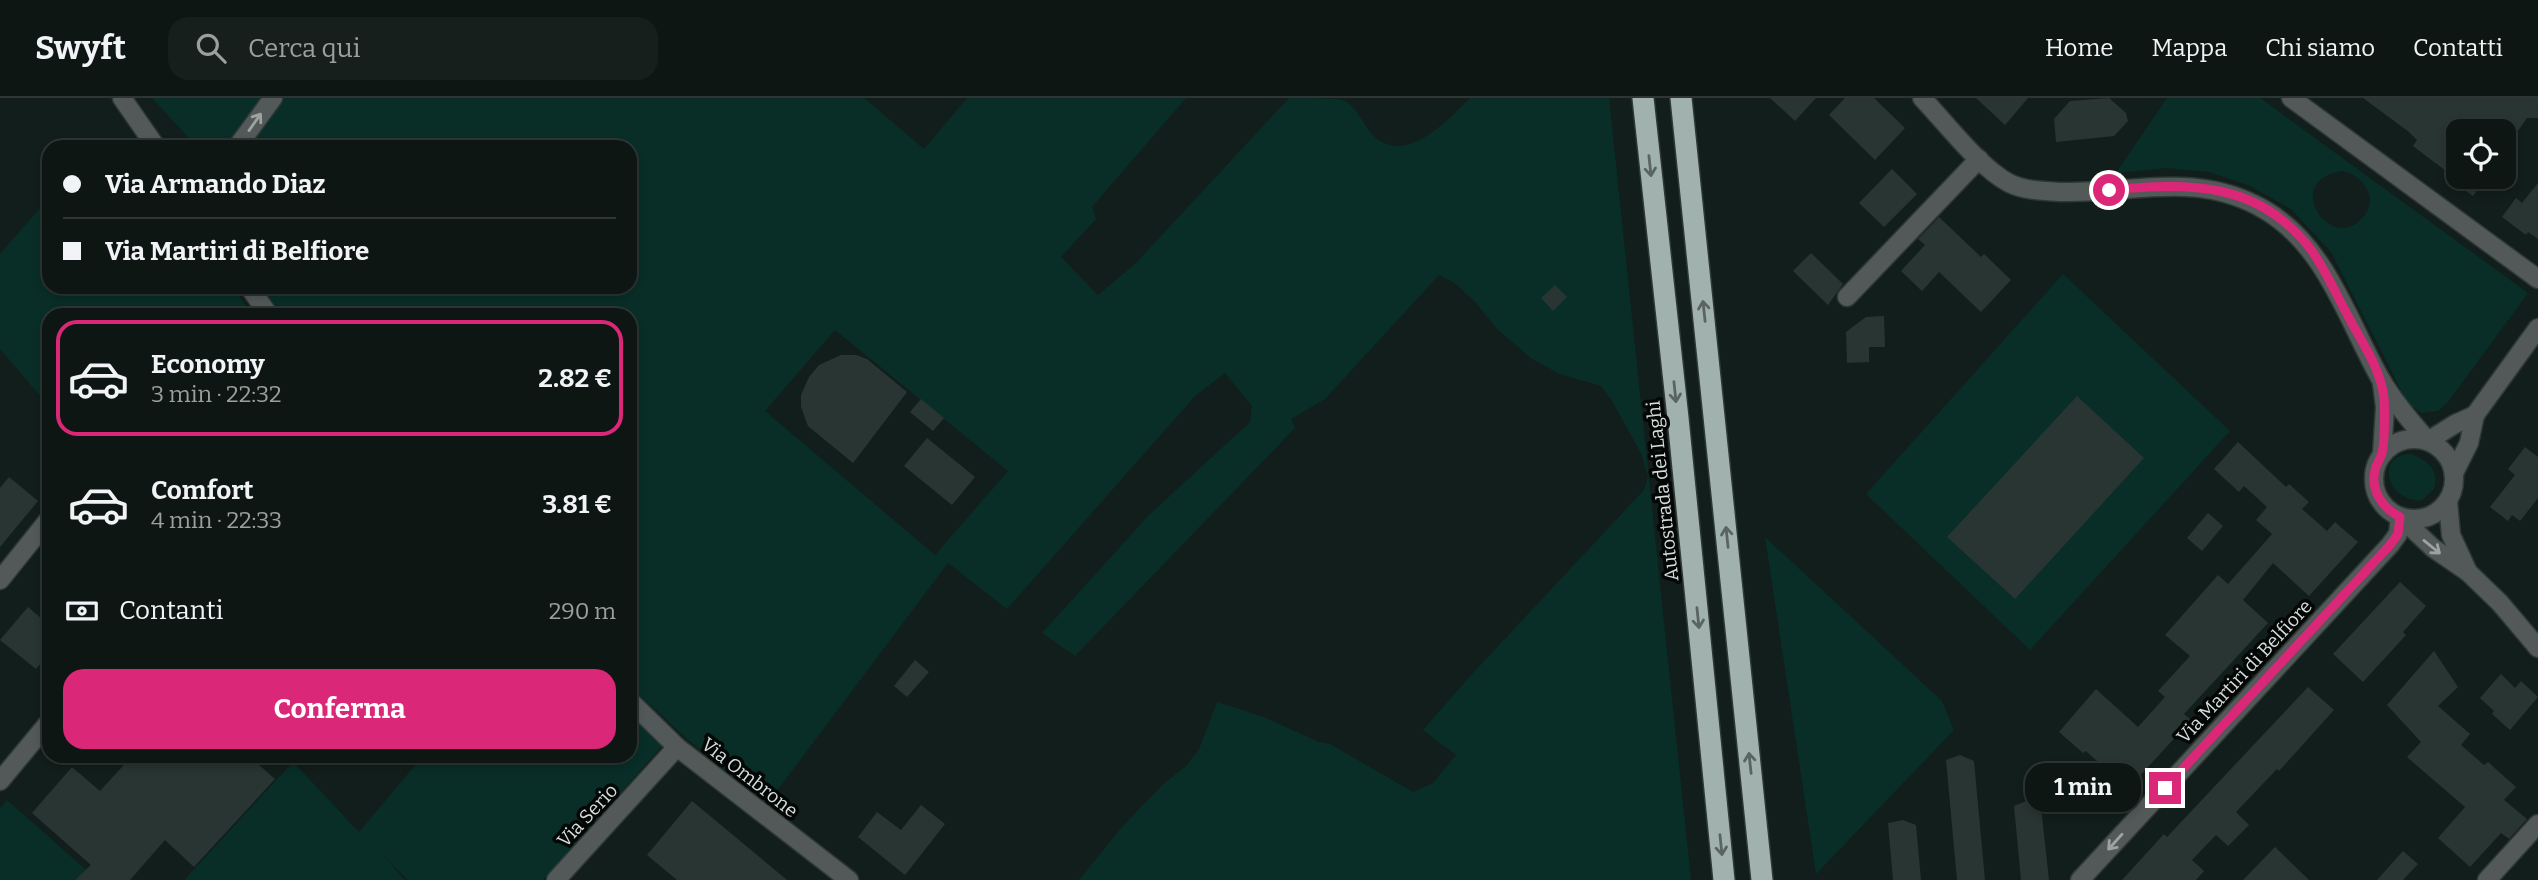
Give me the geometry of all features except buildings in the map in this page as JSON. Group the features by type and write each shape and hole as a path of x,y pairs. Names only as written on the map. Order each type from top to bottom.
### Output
{"highway":[{"name":"Autostrada dei Laghi","path":"1643,98 1677,405 1724,880"},
{"path":"1681,98 1762,880"}],"street":[{"path":"122,98 151,140"},
{"path":"242,140 274,98"},
{"path":"1922,98 1979,159 2005,181 2031,190 2077,192 2187,186 2230,194 2263,208 2296,233 2313,252 2381,380 2410,421 2428,441 2446,454 2455,483 2448,502 2439,512 2427,518 2414,520 2400,517 2390,512 2376,494 2374,476 2382,455 2385,407 2381,380"},
{"path":"2291,98 2538,279"},
{"path":"1847,297 1979,159"},
{"path":"2454,473 2469,443 2475,415 2538,328"},
{"path":"2382,455 2389,447 2408,439 2428,441 2475,415"},
{"path":"2448,502 2451,535 2468,572"},
{"path":"2400,517 2432,548 2468,572 2500,603 2538,648"},
{"name":"Via Martiri di Belfiore","path":"2080,880 2390,545 2398,534 2400,517"},
{"path":"0,580 6,560 42,526"},
{"name":"Via Ombrone","path":"637,708 677,747 849,880"},
{"path":"0,781 42,730"},
{"name":"Via Serio","path":"556,880 677,747"},
{"path":"2487,880 2538,824"}],"green space":[{"path":"152,98 864,98 924,149 967,98 1186,98 1092,207 1096,219 1061,257 1098,295 1136,263 1289,98 1343,100 1355,110 1371,133 1383,143 1397,146 1424,138 1470,98 1609,98 1691,880 1079,880 1122,827 1162,785 1186,766 1199,749 1217,702 1264,717 1319,742 1330,744 1413,792 1433,783 1456,755 1423,730 1644,490 1648,477 1641,453 1601,386 1560,374 1532,359 1497,329 1456,284 1439,275 1325,399 1291,419 1295,428 1075,656 1042,633 1149,515 1250,422 1252,406 1225,373 1195,396 1007,609 948,563 767,804 687,739 637,693 637,308 278,308 266,294 637,294 637,140 191,140","holes":["835,330 1008,471 935,555 765,411"]},
{"path":"2167,98 2260,98 2528,293 2448,402 2438,411 2422,413 2408,404 2331,252 2291,209 2250,186 2209,172 2166,168 2116,173","holes":["2343,171 2362,182 2370,202 2364,216 2351,226 2338,228 2326,222 2318,212 2313,200 2315,188 2324,177"]},
{"path":"42,206 42,294 237,294 248,308 42,308 42,398 0,349 0,254"},
{"path":"2063,274 2230,431 2030,650 1866,494"},
{"path":"2411,454 2422,459 2434,471 2434,489 2422,500 2410,499 2400,494 2393,487 2390,478 2389,469 2392,462 2399,456"},
{"path":"1765,537 1942,701 1954,730 1816,874"},
{"path":"637,721 662,746 543,880 408,880 382,854 405,880 184,880 292,763 359,832 417,763 637,763"},
{"path":"7,800 86,870 75,880 0,880 0,808"}],"route":[{"path":"2109,190 2175,185 2223,192 2263,208 2286,224 2305,243 2325,273 2381,380 2385,407 2382,455 2375,468 2374,484 2382,504 2400,517 2395,540 2165,788"}]}
